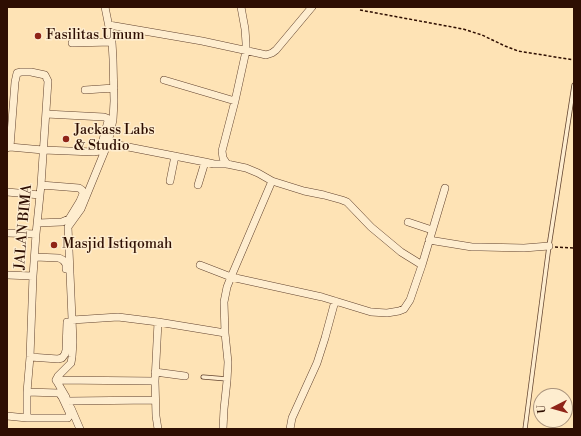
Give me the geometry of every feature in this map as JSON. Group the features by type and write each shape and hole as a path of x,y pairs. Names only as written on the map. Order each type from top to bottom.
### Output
{"street":[{"path":"56,380 71,363 72,356 73,342 68,227 81,209 108,143 113,120 114,88 112,42 105,7"},
{"path":"227,164 222,158 222,151 246,51 246,36 241,7"},
{"path":"109,25 266,54 272,53 276,50 312,7"},
{"path":"72,42 112,42"},
{"name":"JALAN BIMA","path":"8,148 16,75 19,72 32,72 45,75 48,81 42,185 33,276 26,418"},
{"path":"164,80 235,101"},
{"path":"85,90 114,88"},
{"path":"8,148 94,152 98,151 101,147 108,121 104,116 46,114"},
{"path":"108,143 214,164 227,164 246,168 272,181 304,192 342,200 347,202 371,227 402,252 422,265"},
{"path":"170,181 175,156"},
{"path":"198,184 205,162"},
{"path":"223,429 227,379 224,302 227,287 272,181"},
{"path":"38,223 62,222 69,219 83,194 82,190 79,188 42,185"},
{"path":"200,265 231,277 322,297 371,312 399,312 404,309 410,300 445,188"},
{"path":"7,192 40,194"},
{"path":"408,222 432,230"},
{"path":"7,233 36,234"},
{"path":"429,240 476,247 524,248 549,246"},
{"path":"30,357 62,358 66,350 66,264 64,260 58,258 35,257"},
{"path":"7,275 33,276"},
{"path":"290,429 292,418 317,363 335,301"},
{"path":"72,320 118,317 225,333"},
{"path":"158,322 155,372 155,400 158,429"},
{"path":"155,372 185,376"},
{"path":"56,380 155,381"},
{"path":"56,380 68,401 80,429"},
{"path":"7,416 26,418 68,418 70,416 62,397 58,393 27,392"},
{"path":"68,401 155,400"}],"lane":[{"path":"525,429 549,246 574,86"},
{"path":"203,378 227,379"}],"path":[{"path":"360,10 463,29 482,35 518,51 574,60"},
{"path":"549,246 574,248"}],"place":[{"name":"Fasilitas Umum","path":"38,36"},
{"name":"Jackass Labs & Studio","path":"66,139"},
{"name":"Masjid Istiqomah","path":"54,245"}]}
